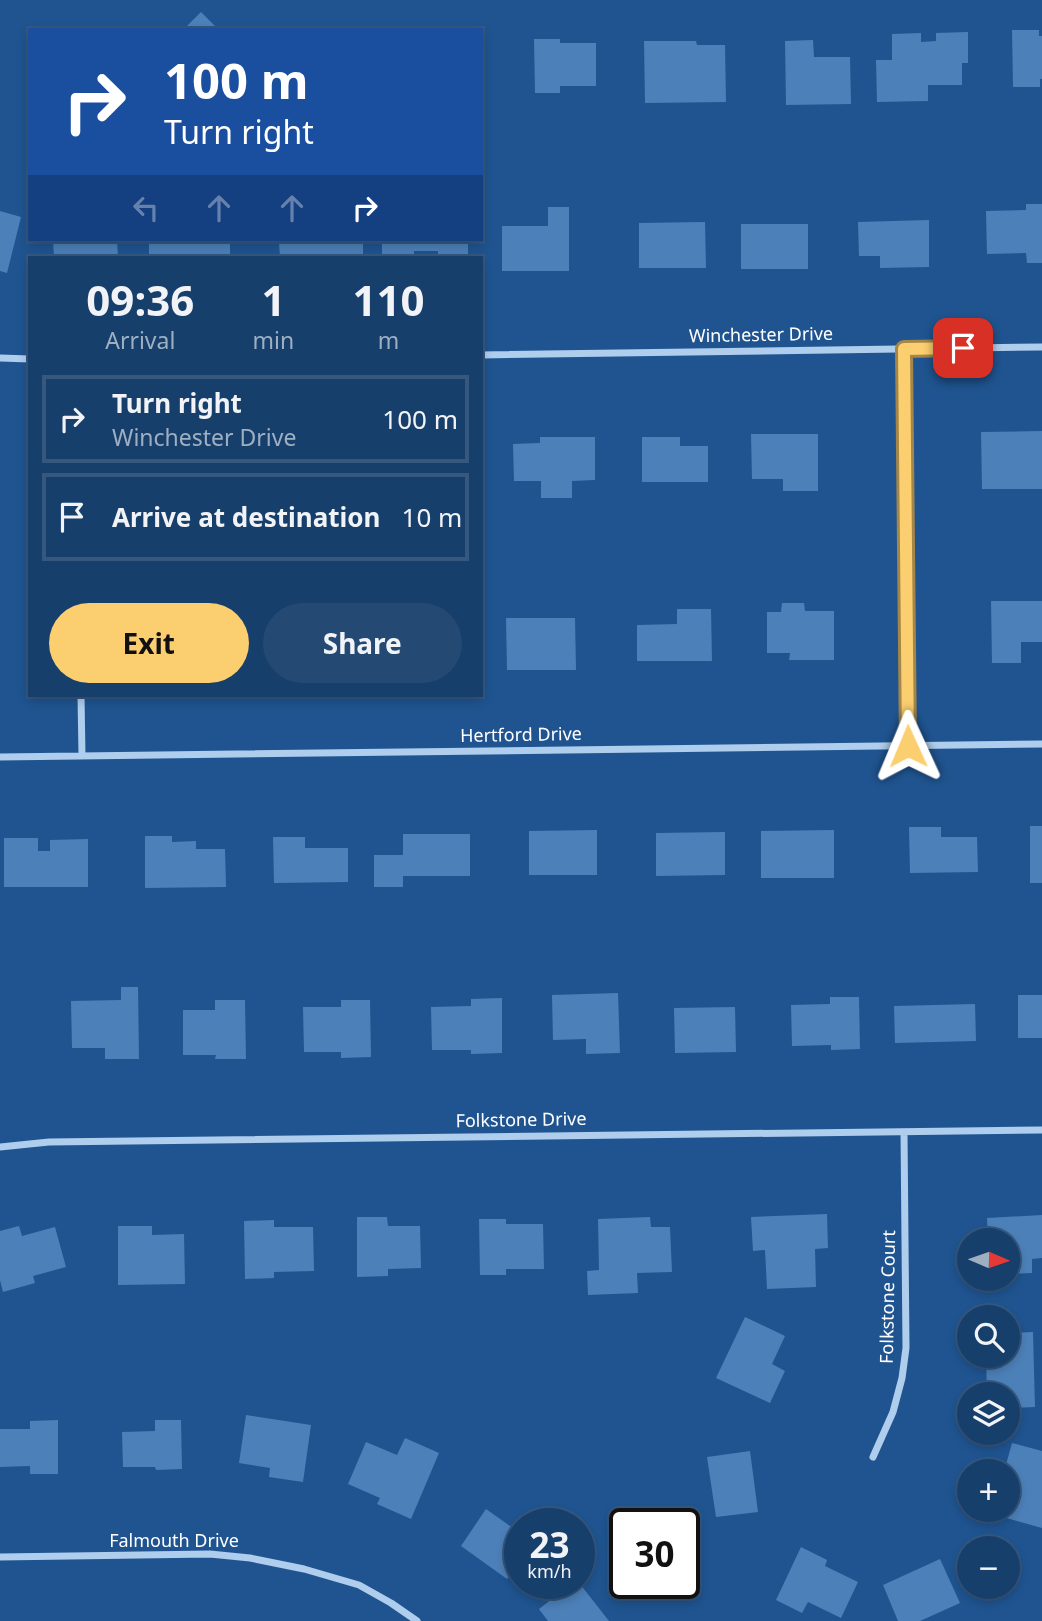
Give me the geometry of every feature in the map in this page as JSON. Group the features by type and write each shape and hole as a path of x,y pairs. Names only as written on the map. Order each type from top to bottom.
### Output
{"street":[{"name":"Winchester Drive","path":"483,355 1042,347"},
{"path":"904,349 908,746"},
{"path":"0,358 28,359"},
{"path":"81,697 82,756"},
{"name":"Hertford Drive","path":"0,757 1042,744"},
{"name":"Folkstone Drive","path":"0,1147 49,1142 1042,1130"},
{"name":"Folkstone Court","path":"873,1457 893,1412 906,1348 904,1132"},
{"name":"Falmouth Drive","path":"0,1558 210,1554 250,1558 304,1569 359,1585 417,1621"}],"building":[{"path":"201,12 217,28 185,28"},
{"path":"1012,30 1039,30 1039,36 1042,36 1040,87 1013,87"},
{"path":"968,32 968,63 962,63 962,85 928,85 928,101 877,102 876,60 892,60 892,34 921,33 921,42 936,41 936,33"},
{"path":"534,39 560,39 560,43 596,43 596,86 560,86 560,93 535,93"},
{"path":"813,40 814,57 850,57 851,104 786,105 785,41"},
{"path":"644,41 696,41 697,45 725,45 726,102 645,103"},
{"path":"1026,204 1042,204 1042,263 1027,263 1026,253 987,254 986,211 1026,210"},
{"path":"548,207 569,207 569,271 502,271 502,226 548,226"},
{"path":"0,211 21,217 7,273 0,271"},
{"path":"929,220 929,267 880,268 880,256 859,256 858,222"},
{"path":"705,222 706,268 639,268 639,223"},
{"path":"741,224 808,224 808,269 741,269"},
{"path":"53,242 117,242 118,256 54,256"},
{"path":"149,242 230,242 230,256 149,256"},
{"path":"363,242 363,256 280,256 279,243"},
{"path":"382,242 468,242 468,256 438,256 438,251 414,251 414,256 382,256"},
{"path":"1042,431 1042,489 982,489 981,432"},
{"path":"751,434 818,434 818,491 783,491 783,479 752,479"},
{"path":"540,437 595,437 595,480 572,481 572,498 541,498 541,481 514,481 513,444 540,443"},
{"path":"642,437 680,437 680,446 708,446 708,482 642,482"},
{"path":"991,601 1042,601 1042,642 1021,642 1021,663 992,663"},
{"path":"782,603 804,603 805,611 834,611 834,660 789,660 790,653 767,653 767,612 781,612"},
{"path":"677,609 711,609 712,661 637,661 637,625 677,624"},
{"path":"506,618 575,618 576,670 507,670"},
{"path":"1030,826 1042,826 1042,883 1030,883"},
{"path":"909,827 941,827 941,837 977,837 978,872 910,873"},
{"path":"597,830 597,875 529,875 529,831"},
{"path":"834,830 834,878 761,878 761,831"},
{"path":"725,832 725,875 656,876 656,833"},
{"path":"403,834 470,834 470,876 403,876 403,887 374,887 374,855 403,855"},
{"path":"145,836 172,836 172,842 196,841 196,849 225,849 226,887 145,888"},
{"path":"273,837 305,837 305,848 348,848 348,882 274,883"},
{"path":"4,838 38,838 38,851 50,851 50,840 88,839 88,887 4,887"},
{"path":"121,987 138,987 139,1059 105,1059 105,1048 72,1048 71,1001 121,1000"},
{"path":"618,993 620,1053 586,1054 586,1039 553,1040 552,995"},
{"path":"1018,995 1042,995 1042,1038 1018,1038"},
{"path":"830,997 859,997 860,1049 831,1050 831,1045 792,1046 791,1005 830,1004"},
{"path":"502,998 502,1053 471,1054 471,1050 432,1050 431,1007 471,1006 471,999"},
{"path":"215,1000 245,1000 246,1059 183,1055 183,1010 215,1010"},
{"path":"341,1000 370,1000 371,1057 341,1058 341,1052 304,1052 303,1007 341,1007"},
{"path":"975,1004 976,1041 895,1043 894,1006"},
{"path":"735,1007 736,1052 675,1053 674,1008"},
{"path":"827,1214 828,1248 815,1249 816,1287 767,1289 765,1250 753,1251 751,1217"},
{"path":"1042,1215 1042,1258 1032,1259 1032,1273 1020,1274 1020,1228 987,1228 987,1218"},
{"path":"357,1217 387,1217 388,1226 420,1226 421,1268 388,1269 388,1276 357,1277"},
{"path":"650,1217 651,1227 670,1227 672,1272 637,1273 638,1293 588,1295 587,1271 599,1270 598,1219"},
{"path":"479,1219 506,1219 506,1224 543,1224 544,1269 506,1269 506,1275 480,1275"},
{"path":"274,1220 274,1227 313,1227 314,1271 274,1272 274,1278 245,1279 244,1221"},
{"path":"19,1226 22,1236 55,1227 66,1267 33,1276 35,1283 3,1292 0,1280 0,1231"},
{"path":"118,1226 152,1226 152,1235 184,1234 185,1284 118,1285"},
{"path":"745,1317 785,1336 772,1364 785,1371 770,1403 716,1378"},
{"path":"1033,1332 1035,1407 1020,1408 1020,1382 987,1382 986,1368 1020,1368 1020,1333"},
{"path":"246,1415 311,1425 303,1482 269,1477 270,1468 239,1463"},
{"path":"58,1420 58,1474 30,1474 30,1466 0,1467 0,1429 30,1429 30,1421"},
{"path":"155,1420 181,1420 182,1469 123,1467 122,1432 155,1431"},
{"path":"405,1438 439,1453 411,1519 377,1504 380,1498 348,1484 366,1442 397,1455"},
{"path":"1011,1445 1042,1451 1042,1528 1020,1522 1020,1459 1008,1459"},
{"path":"750,1451 758,1512 716,1517 707,1457"},
{"path":"486,1509 504,1522 504,1577 461,1546"},
{"path":"801,1547 827,1560 825,1566 858,1582 841,1618 808,1602 802,1613 776,1600"},
{"path":"940,1559 960,1603 920,1621 898,1621 883,1585"},
{"path":"552,1599 592,1599 609,1621 548,1621 539,1609"}],"route":[{"path":"908,746 904,349 963,348"}]}
